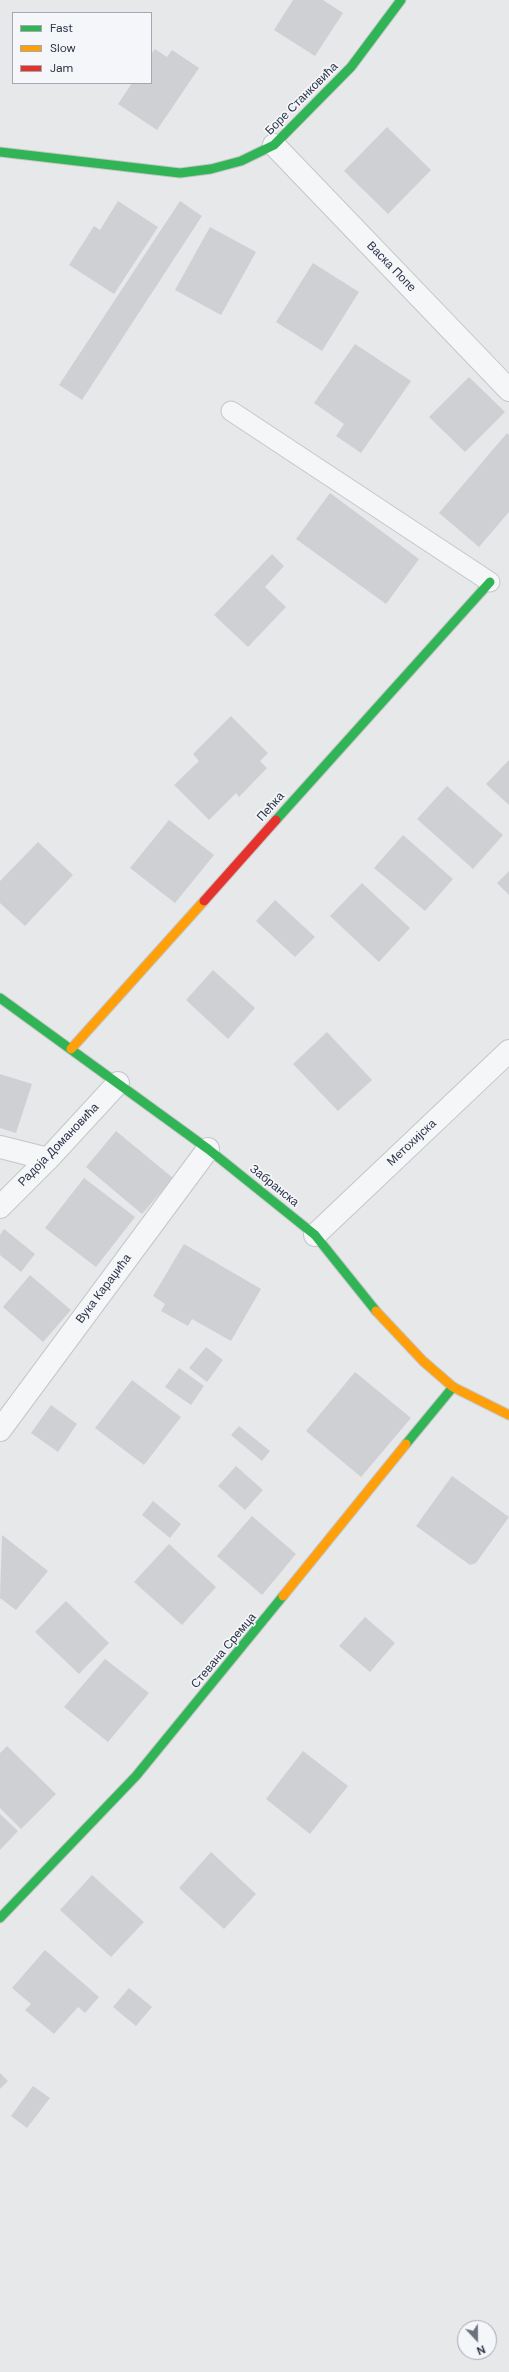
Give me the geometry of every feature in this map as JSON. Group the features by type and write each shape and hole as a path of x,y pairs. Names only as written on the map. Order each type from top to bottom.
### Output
{"street":[{"name":"Боре Станковића","path":"0,152 180,173 211,169 241,161 274,145 351,67 401,0"},
{"name":"Васка Попе","path":"274,145 509,390"},
{"name":"Пећка","path":"71,1049 490,582"},
{"name":"Забранска","path":"0,998 208,1149 315,1235 386,1323 423,1361 453,1387 506,1409"},
{"name":"Метохијска","path":"315,1235 509,1051"},
{"name":"Радоја Домановића","path":"0,1207 48,1159 118,1083"},
{"path":"0,1147 48,1159"},
{"name":"Вука Караџића","path":"0,1430 208,1149"},
{"name":"Стевана Сремца","path":"0,1918 136,1776 453,1387"}],"lane":[{"path":"231,411 490,582"}],"building":[{"path":"293,0 323,0 343,13 315,56 274,30"},
{"path":"155,49 167,57 172,50 199,68 157,130 118,104 131,84 152,84 152,53"},
{"path":"387,127 431,170 388,214 344,171"},
{"path":"118,201 158,227 114,294 69,265 94,226 100,230"},
{"path":"180,201 202,216 82,400 59,385"},
{"path":"210,227 256,252 221,315 175,290"},
{"path":"313,263 359,292 322,351 276,322"},
{"path":"355,344 411,381 361,453 336,436 344,424 314,403"},
{"path":"469,377 505,412 465,452 429,417"},
{"path":"507,433 509,435 509,512 479,547 439,513"},
{"path":"330,493 419,559 386,604 296,539"},
{"path":"272,554 284,566 265,587 286,607 248,647 214,615"},
{"path":"231,716 268,753 260,761 267,768 239,797 236,793 209,820 174,785 199,761 193,754"},
{"path":"509,760 509,805 486,784"},
{"path":"447,786 503,835 473,869 417,819"},
{"path":"169,820 214,855 175,903 130,868"},
{"path":"403,835 453,879 425,911 374,868"},
{"path":"38,842 73,875 25,926 0,903 0,881"},
{"path":"509,871 509,895 497,883"},
{"path":"362,883 410,928 379,962 330,916"},
{"path":"275,900 315,937 295,957 256,921"},
{"path":"213,970 255,1008 228,1039 186,1000"},
{"path":"327,1032 372,1080 338,1111 293,1064"},
{"path":"0,1074 32,1084 16,1133 0,1128"},
{"path":"116,1131 173,1178 142,1214 86,1167"},
{"path":"84,1178 135,1217 96,1267 45,1228"},
{"path":"4,1229 35,1254 21,1272 0,1255 0,1235"},
{"path":"184,1244 261,1289 231,1341 192,1319 188,1326 161,1311 165,1304 153,1296"},
{"path":"30,1275 71,1310 43,1342 3,1307"},
{"path":"206,1347 223,1360 207,1382 189,1368"},
{"path":"179,1368 204,1386 191,1405 165,1387"},
{"path":"355,1372 411,1418 361,1477 306,1431"},
{"path":"132,1380 181,1417 144,1465 95,1428"},
{"path":"51,1405 77,1424 58,1452 31,1433"},
{"path":"239,1426 270,1451 262,1461 231,1435"},
{"path":"236,1466 263,1490 245,1510 218,1486"},
{"path":"452,1476 509,1517 476,1563 470,1565 416,1526"},
{"path":"153,1501 181,1524 170,1538 142,1515"},
{"path":"252,1516 296,1554 262,1595 217,1556"},
{"path":"2,1535 48,1571 16,1610 0,1598"},
{"path":"169,1544 216,1587 182,1625 134,1582"},
{"path":"66,1601 109,1643 79,1674 35,1632"},
{"path":"365,1617 395,1643 370,1672 339,1646"},
{"path":"105,1659 149,1693 108,1742 64,1707"},
{"path":"7,1746 56,1794 21,1829 0,1808 0,1753"},
{"path":"303,1751 348,1786 310,1834 266,1799"},
{"path":"0,1814 18,1831 0,1850"},
{"path":"211,1852 256,1894 224,1929 179,1888"},
{"path":"92,1875 144,1922 111,1957 60,1910"},
{"path":"45,1950 99,1997 85,2013 78,2007 54,2034 25,2010 31,2004 12,1988"},
{"path":"129,1988 152,2007 136,2026 113,2007"},
{"path":"0,2073 8,2081 0,2089"},
{"path":"33,2086 50,2098 27,2128 11,2116"}],"traffic: fast":[{"path":"0,152 180,173 211,169 241,161 274,145 351,67 401,0"},
{"path":"276,820 490,582"},
{"path":"0,998 208,1149 315,1235 376,1311"},
{"path":"406,1444 453,1387"},
{"path":"0,1918 136,1776 283,1596"}],"traffic: slow":[{"path":"71,1049 204,901"},
{"path":"376,1311 423,1361 453,1387 509,1415"},
{"path":"283,1596 406,1444"}],"traffic: jam":[{"path":"204,901 276,820"}]}
